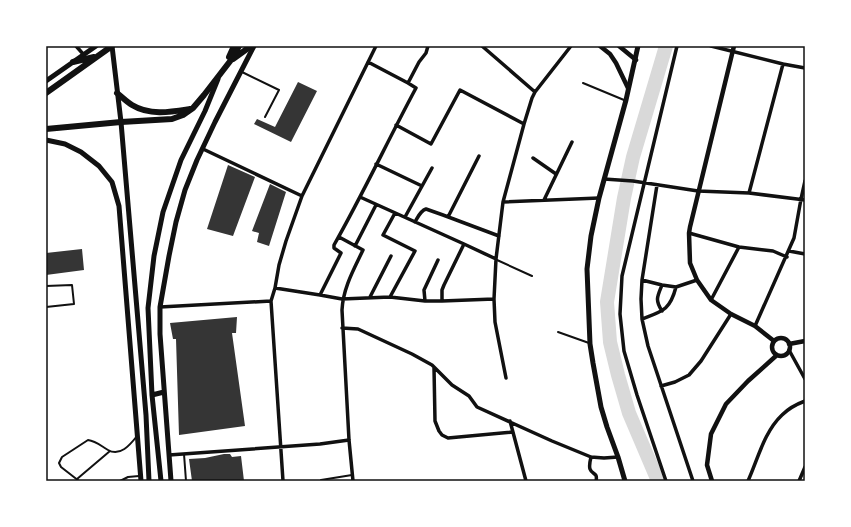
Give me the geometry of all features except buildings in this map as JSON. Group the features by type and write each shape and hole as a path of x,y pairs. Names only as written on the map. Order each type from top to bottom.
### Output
{"highway":[{"path":"46,92 112,46"},
{"path":"219,76 234,46"},
{"path":"46,129 172,119 183,115 193,108 219,76 239,46"},
{"path":"231,60 252,46"},
{"path":"74,62 96,57"},
{"path":"117,93 132,105 150,112 169,112 193,108"}],"main road":[{"path":"46,81 96,46"},
{"path":"112,46 121,122 146,415 150,481"},
{"path":"171,481 160,334 160,307 168,263 176,222 185,190 203,148 241,72 252,46"},
{"path":"625,481 607,427 590,344 587,269 591,236 599,198 626,100 638,46"},
{"path":"161,481 152,395 148,308 154,256 163,212 181,160 205,111 219,76"},
{"path":"46,140 65,144 81,152 99,166 112,182 119,206 141,478"},
{"path":"128,315 137,314"},
{"path":"152,395 164,392"}],"street":[{"path":"76,46 84,55"},
{"path":"283,481 271,301 286,241 302,196 376,46"},
{"path":"408,83 419,62 426,53 428,46"},
{"path":"482,46 535,92"},
{"path":"506,378 495,322 494,299 496,259 503,202 532,98 535,92 571,46"},
{"path":"600,46 610,54 628,88"},
{"path":"619,46 636,60"},
{"path":"666,481 624,351 620,314 622,276 677,46"},
{"path":"711,46 733,48 783,64 805,68"},
{"path":"733,48 688,233 690,263 697,280 712,300 731,314 755,326 774,341"},
{"path":"320,295 341,253 334,248 334,245 416,88 368,62"},
{"path":"749,193 783,64"},
{"path":"396,125 431,144 460,90 524,124"},
{"path":"544,200 572,142"},
{"path":"203,148 302,196"},
{"path":"448,217 479,156"},
{"path":"533,158 556,174"},
{"path":"376,164 422,186"},
{"path":"405,217 432,168"},
{"path":"604,179 657,184 698,191 749,193 803,200"},
{"path":"755,326 787,257 794,238 803,200 805,181"},
{"path":"657,184 642,280 642,319 648,346 693,481"},
{"path":"360,197 496,259"},
{"path":"503,202 599,198"},
{"path":"355,246 376,205"},
{"path":"415,222 420,213 426,209 499,236"},
{"path":"390,297 415,250 383,235 395,213"},
{"path":"688,233 739,247 773,251 787,257"},
{"path":"339,236 363,250 347,284 342,300 342,328 353,481"},
{"path":"442,301 442,290 464,244"},
{"path":"712,300 739,247"},
{"path":"789,251 805,254"},
{"path":"370,297 391,256"},
{"path":"425,301 424,290 438,260"},
{"path":"642,280 662,286 676,287 697,280"},
{"path":"662,286 656,299 662,312"},
{"path":"642,319 662,312 673,297 676,287"},
{"path":"275,288 342,300 370,297 390,297 425,301 494,299"},
{"path":"160,307 271,301"},
{"path":"661,386 675,382 689,375 701,361 731,314"},
{"path":"342,328 358,329 432,365 452,385 469,396 478,407 591,457 618,457"},
{"path":"789,344 803,341 805,336"},
{"path":"776,355 772,348 772,344 777,339 784,339 789,344 789,350 805,379"},
{"path":"712,481 707,465 710,434 726,404 776,355 784,355 789,350"},
{"path":"800,370 805,367"},
{"path":"434,368 435,420 442,435 448,438 513,432"},
{"path":"748,481 770,429 781,416 796,405 805,401"},
{"path":"510,421 526,481"},
{"path":"169,455 320,444 349,440"},
{"path":"591,457 590,470 597,477 596,481"},
{"path":"799,481 805,467"}],"lane":[{"path":"241,72 279,90 265,117"},
{"path":"583,83 626,100"},
{"path":"496,259 532,276"},
{"path":"46,286 72,284 74,304 46,308"},
{"path":"558,332 590,344"},
{"path":"110,451 78,480 61,467 60,463 62,458 88,440 93,440 110,451 117,452 126,448 138,435"},
{"path":"184,454 186,481"},
{"path":"321,480 352,475"},
{"path":"120,481 128,477 141,478"}],"waterway":[{"path":"658,481 629,413 618,375 610,342 607,302 624,198 633,157 666,46"}]}
